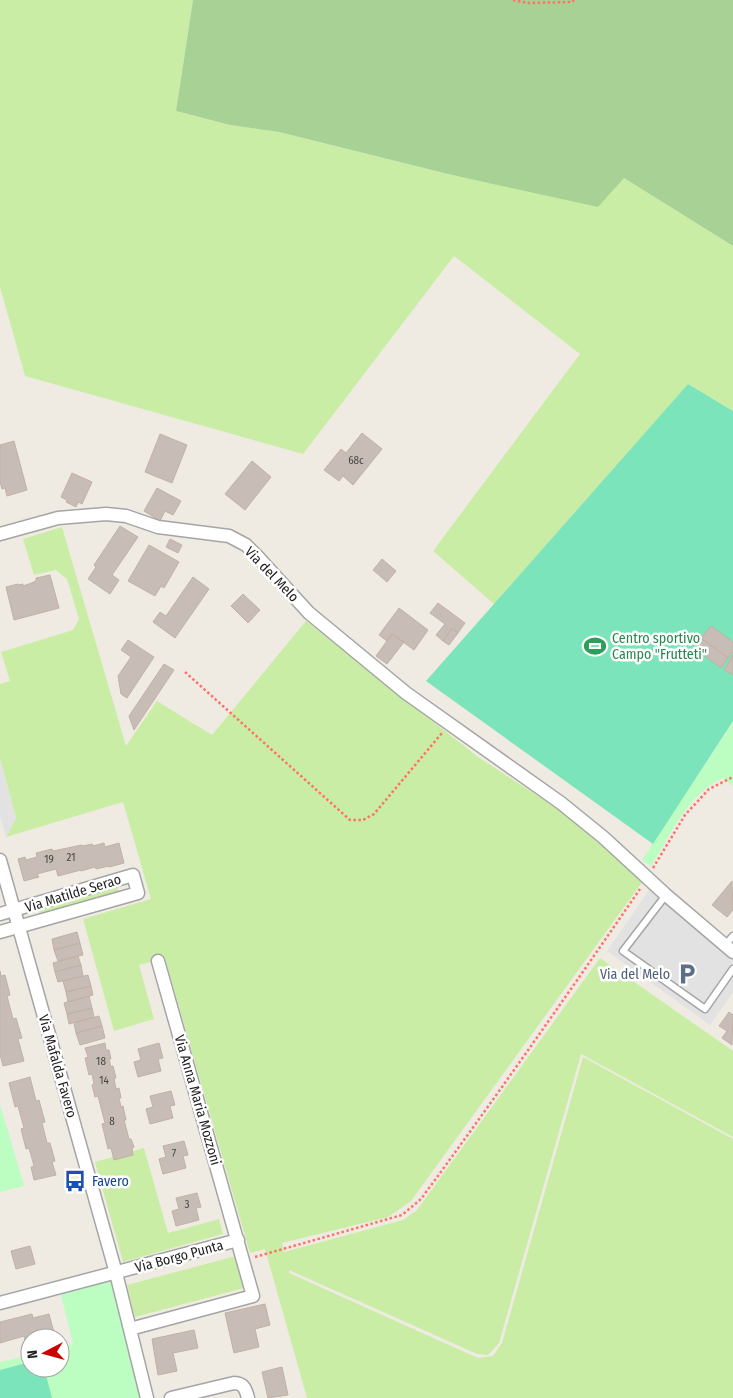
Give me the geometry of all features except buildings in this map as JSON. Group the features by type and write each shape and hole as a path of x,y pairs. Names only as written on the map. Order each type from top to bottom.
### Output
{"street":[{"name":"Via del Melo","path":"0,534 58,518 106,514 126,516 158,527 229,536 246,545 309,613 406,694 561,803 603,837 666,895 730,944"},
{"name":"Via Mafalda Favero","path":"0,860 116,1273 148,1398"},
{"name":"Via Matilde Serao","path":"0,914 134,875 138,893 0,932"},
{"name":"Via Anna Maria Mozzoni","path":"158,961 238,1240"},
{"name":"Via Borgo Punta","path":"0,1303 238,1240 253,1296 130,1329"},
{"path":"171,1398 234,1383 242,1385 248,1398"}],"lane":[{"path":"666,895 623,951 705,1009 733,969"}],"path":[{"path":"513,0 528,3 572,2 574,0"},
{"path":"185,672 350,820 363,820 374,814 449,724"},
{"path":"254,1258 402,1215 421,1199 536,1041 647,878 685,815 709,789 733,777"}],"green space":[{"path":"0,0 193,0 176,111 230,125 279,132 448,174 505,186 624,178 733,246 733,411 688,384 494,604 433,551 580,354 454,256 303,454 25,376 0,287"},
{"path":"193,0 733,0 733,246 624,178 598,207 448,174 279,132 230,125 176,111"},
{"name":"Centro sportivo Campo \"Frutteti\"","path":"688,384 733,411 733,721 653,844 426,681"},
{"path":"62,527 126,746 157,701 212,735 306,621 478,757 561,811 643,881 411,1201 388,1217 282,1243 284,1252 403,1220 417,1210 600,958 733,1051 733,1137 581,1054 499,1343 488,1355 477,1354 289,1270 289,1273 478,1358 493,1356 502,1343 583,1057 733,1139 733,1398 307,1398 265,1249 250,1253 165,958 139,965 154,1019 114,1031 83,919 151,899 123,802 6,837 16,818 0,759 0,684 10,681 1,652 73,630 79,619 67,579 56,570 34,575 23,539"},
{"path":"733,722 733,786 723,778 700,794 681,816 651,866 642,860"},
{"path":"116,884 119,893 40,916 38,907"},
{"path":"0,1104 24,1186 0,1192"},
{"path":"144,1148 168,1233 219,1219 223,1234 123,1262 95,1162"},
{"path":"236,1256 244,1288 135,1317 127,1285"},
{"path":"111,1279 141,1398 0,1398 0,1362 20,1357 20,1378 70,1378 70,1345 73,1344 60,1291"},
{"path":"20,1365 20,1378 47,1378 52,1398 0,1398 0,1370"}],"shaded area":[{"path":"0,759 16,818 6,837 0,816"},
{"name":"Via del Melo","path":"649,890 733,957 733,992 710,1025 607,951"}],"place":[{"name":"Centro sportivo Campo \"Frutteti\"","path":"595,646"},
{"name":"Via del Melo","path":"687,974"},
{"name":"Favero","path":"75,1181"}]}
